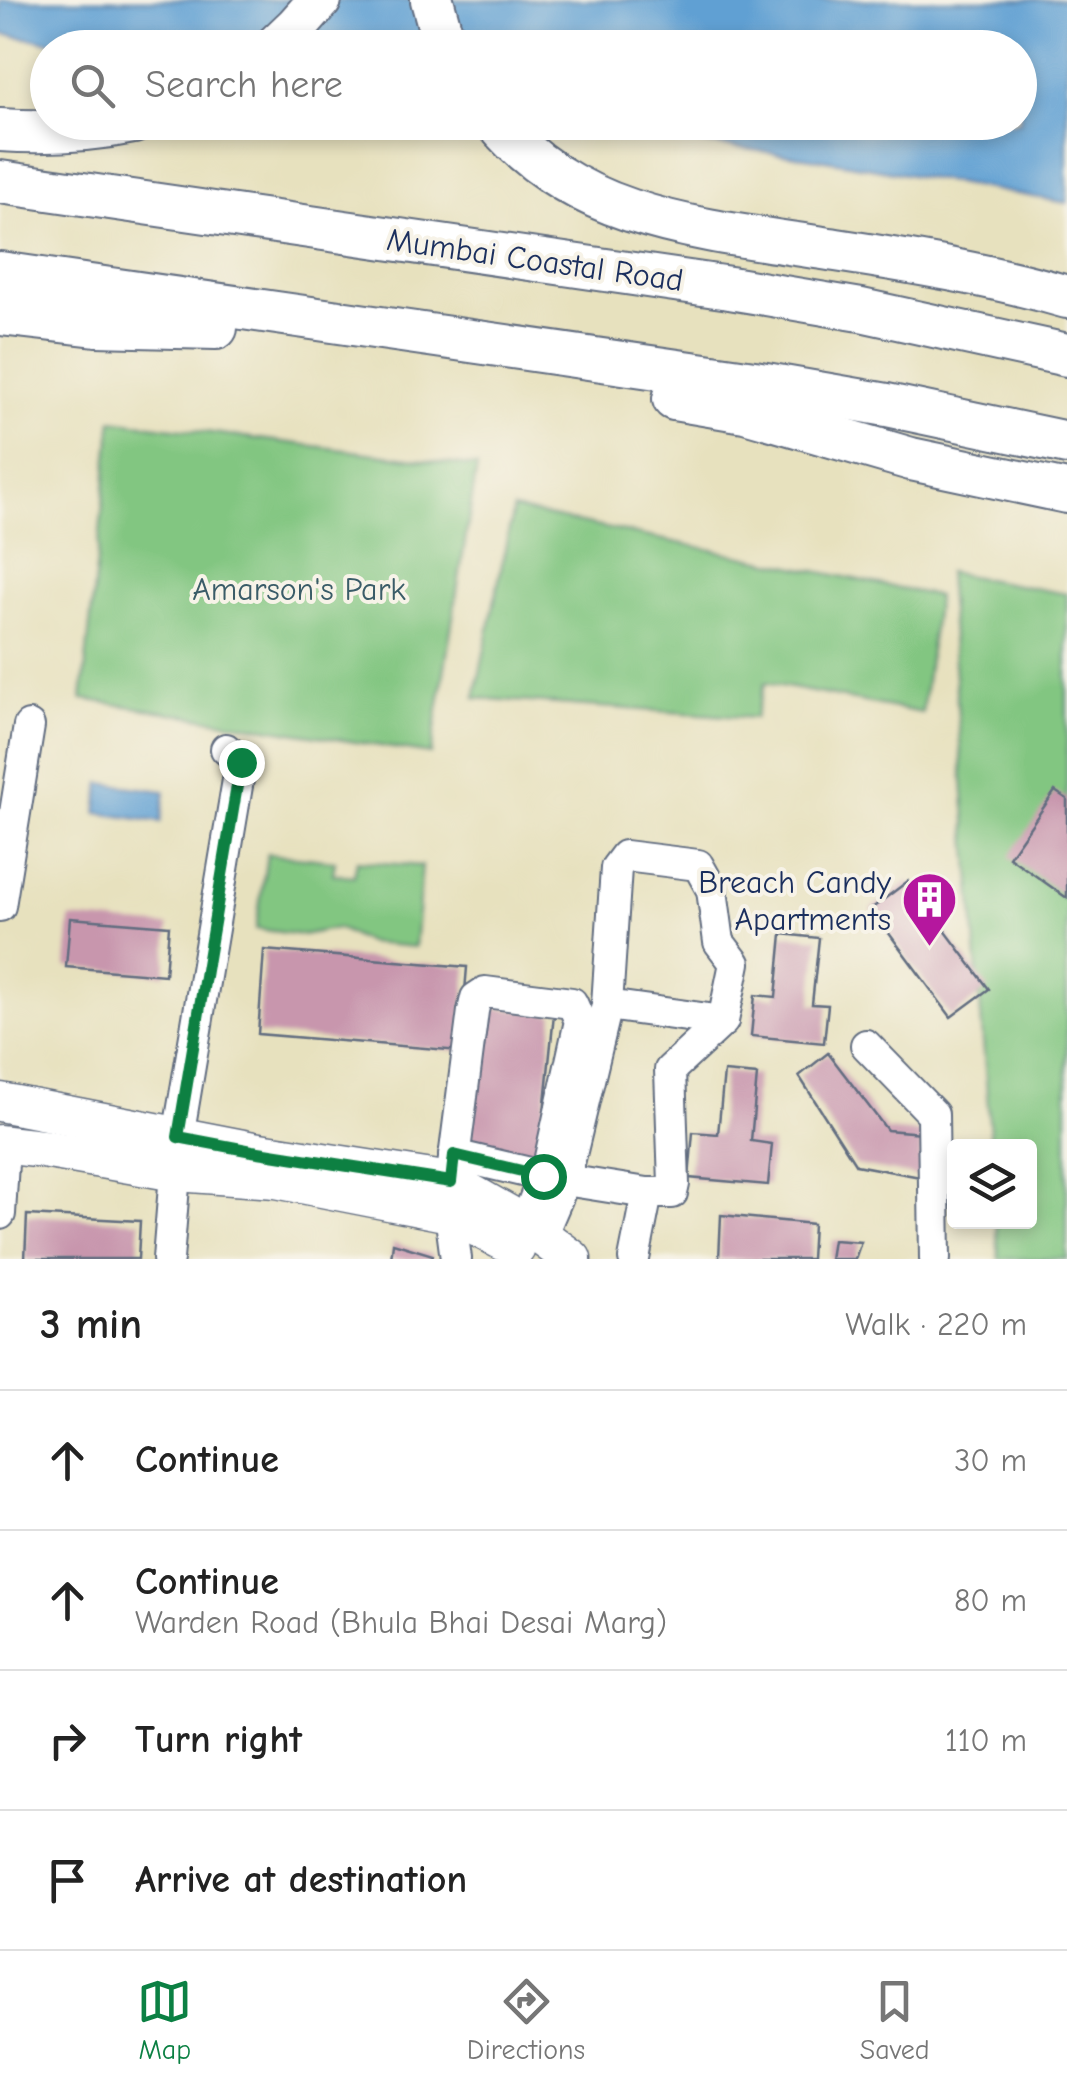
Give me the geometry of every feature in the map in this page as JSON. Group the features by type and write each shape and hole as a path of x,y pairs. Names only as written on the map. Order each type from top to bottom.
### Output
{"highway":[{"path":"293,30 320,0"},
{"path":"432,0 441,30"},
{"path":"0,130 30,131"},
{"path":"514,140 568,182 632,212 700,229 904,261 1067,297"},
{"name":"Mumbai Coastal Road","path":"0,182 748,291 861,310 1067,355"},
{"path":"0,273 734,379 887,405 1067,444"},
{"path":"0,314 96,325 215,328 336,322"},
{"path":"520,348 562,368 612,384 745,411 911,459 1067,492"}],"main road":[{"path":"1,1100 177,1154"},
{"path":"2,1144 177,1154 252,1151 452,1183 532,1240 572,1259"}],"street":[{"path":"0,906 29,726"},
{"path":"168,1259 177,1154 241,762 226,749"},
{"path":"452,1183 554,1178 647,1193 672,1193 670,1070 723,1021 736,963 719,942 712,890 698,865 625,856 616,868 607,1005 554,1178 532,1240"},
{"path":"456,1259 452,1183 476,998 485,992 572,1003 580,1020 549,1162 554,1178"},
{"path":"607,1005 723,1021"},
{"path":"866,1045 934,1114 935,1259"},
{"path":"0,1214 2,1144"},
{"path":"634,1259 647,1193"}],"green space":[{"name":"Amarson's Park","path":"112,420 477,467 431,754 82,699"},
{"path":"513,509 937,596 922,713 765,683 755,718 475,698"},
{"path":"947,572 1067,594 1067,1259 999,1259 997,1229 1037,1229 1037,1139 990,1139"},
{"path":"267,854 335,861 333,874 354,876 357,861 422,866 415,947 369,943 337,928 302,935 256,929"}],"water":[{"path":"0,0 1067,0 1067,203 826,160 681,140 1037,140 1037,30 30,30 30,39 0,34"},
{"path":"101,783 165,791 161,822 97,813"}],"building":[{"path":"1055,791 1067,799 1067,898 1009,857"},
{"name":"Breach Candy Apartments","path":"908,881 989,989 951,1017 871,909"},
{"path":"70,918 169,926 165,975 66,967"},
{"path":"782,934 819,938 812,1004 828,1005 824,1043 751,1036 755,995 776,997"},
{"path":"264,950 467,967 460,1051 258,1034"},
{"path":"483,1007 554,1014 539,1162 469,1155"},
{"path":"828,1053 887,1130 922,1133 920,1177 856,1165 799,1076"},
{"path":"724,1072 757,1075 751,1141 772,1144 768,1185 689,1178 693,1132 718,1134"},
{"path":"27,1215 140,1221 138,1259 25,1259"},
{"path":"721,1215 813,1224 811,1259 719,1259"},
{"path":"833,1240 861,1242 855,1259 830,1259"},
{"path":"393,1243 433,1255 432,1259 391,1259"}],"place":[{"name":"Breach Candy Apartments","path":"930,949"}],"route":[{"path":"241,762 178,1137 451,1182 454,1155 543,1176"}]}
